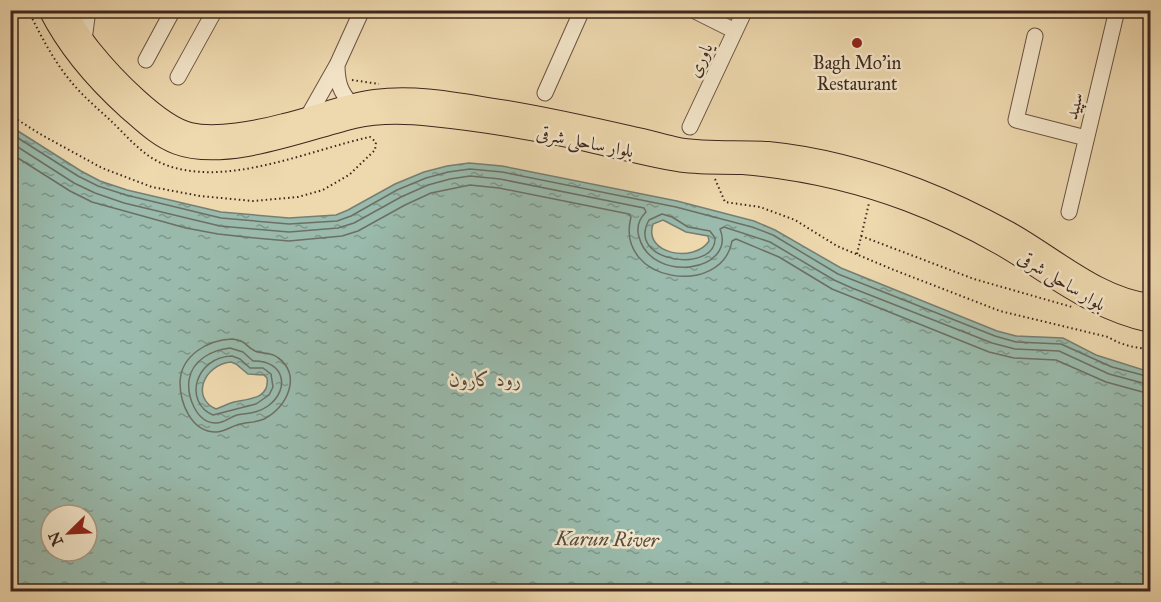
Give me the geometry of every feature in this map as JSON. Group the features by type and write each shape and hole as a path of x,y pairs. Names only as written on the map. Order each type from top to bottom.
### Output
{"main road":[{"name":"بلوار ساحلی شرقی","path":"49,10 78,57 114,96 152,129 174,143 191,149 252,145 356,118 394,113 433,116 556,135 678,162 696,158 773,153 823,161 872,173 918,189 1009,232 1093,284 1122,298 1147,301"},
{"name":"بلوار ساحلی شرقی","path":"65,10 90,49 124,86 160,118 179,130 194,134 214,135 283,125 352,104 394,98 434,100 560,120 681,149 696,158 819,175 873,188 957,221 1001,245 1102,307 1150,322"}],"street":[{"path":"84,40 88,10"},
{"path":"146,60 173,10"},
{"path":"178,77 215,10"},
{"path":"307,118 337,65 362,10"},
{"path":"545,93 582,10"},
{"path":"693,10 735,31"},
{"name":"یاوری","path":"690,127 745,10"},
{"name":"سپید","path":"1069,212 1117,10"},
{"path":"1035,36 1016,120 1086,138"},
{"path":"337,65 337,78 341,90 352,104"}],"path":[{"path":"696,158 725,202 760,207 795,220 837,246 857,255 1000,311 1108,337 1134,348 1150,349"},
{"path":"857,255 873,188"},
{"path":"861,236 974,279 1077,309"}],"water":[{"name":"رود کارون","path":"10,126 100,181 127,190 221,212 289,218 336,215 395,184 424,172 469,163 502,166 677,201 754,221 775,230 841,268 997,331 1016,336 1063,338 1096,355 1150,372 1150,591 11,591","holes":["663,220 686,232 708,236 709,241 702,248 693,252 672,252 663,249 652,235 653,224","231,362 248,374 264,375 267,378 267,385 262,394 257,397 216,409 208,404 204,397 202,390 204,382 213,369"]}],"place":[{"name":"Bagh Mo'in Restaurant","path":"857,43"}],"water label":[{"name":"Karun River","path":"607,539"}]}
